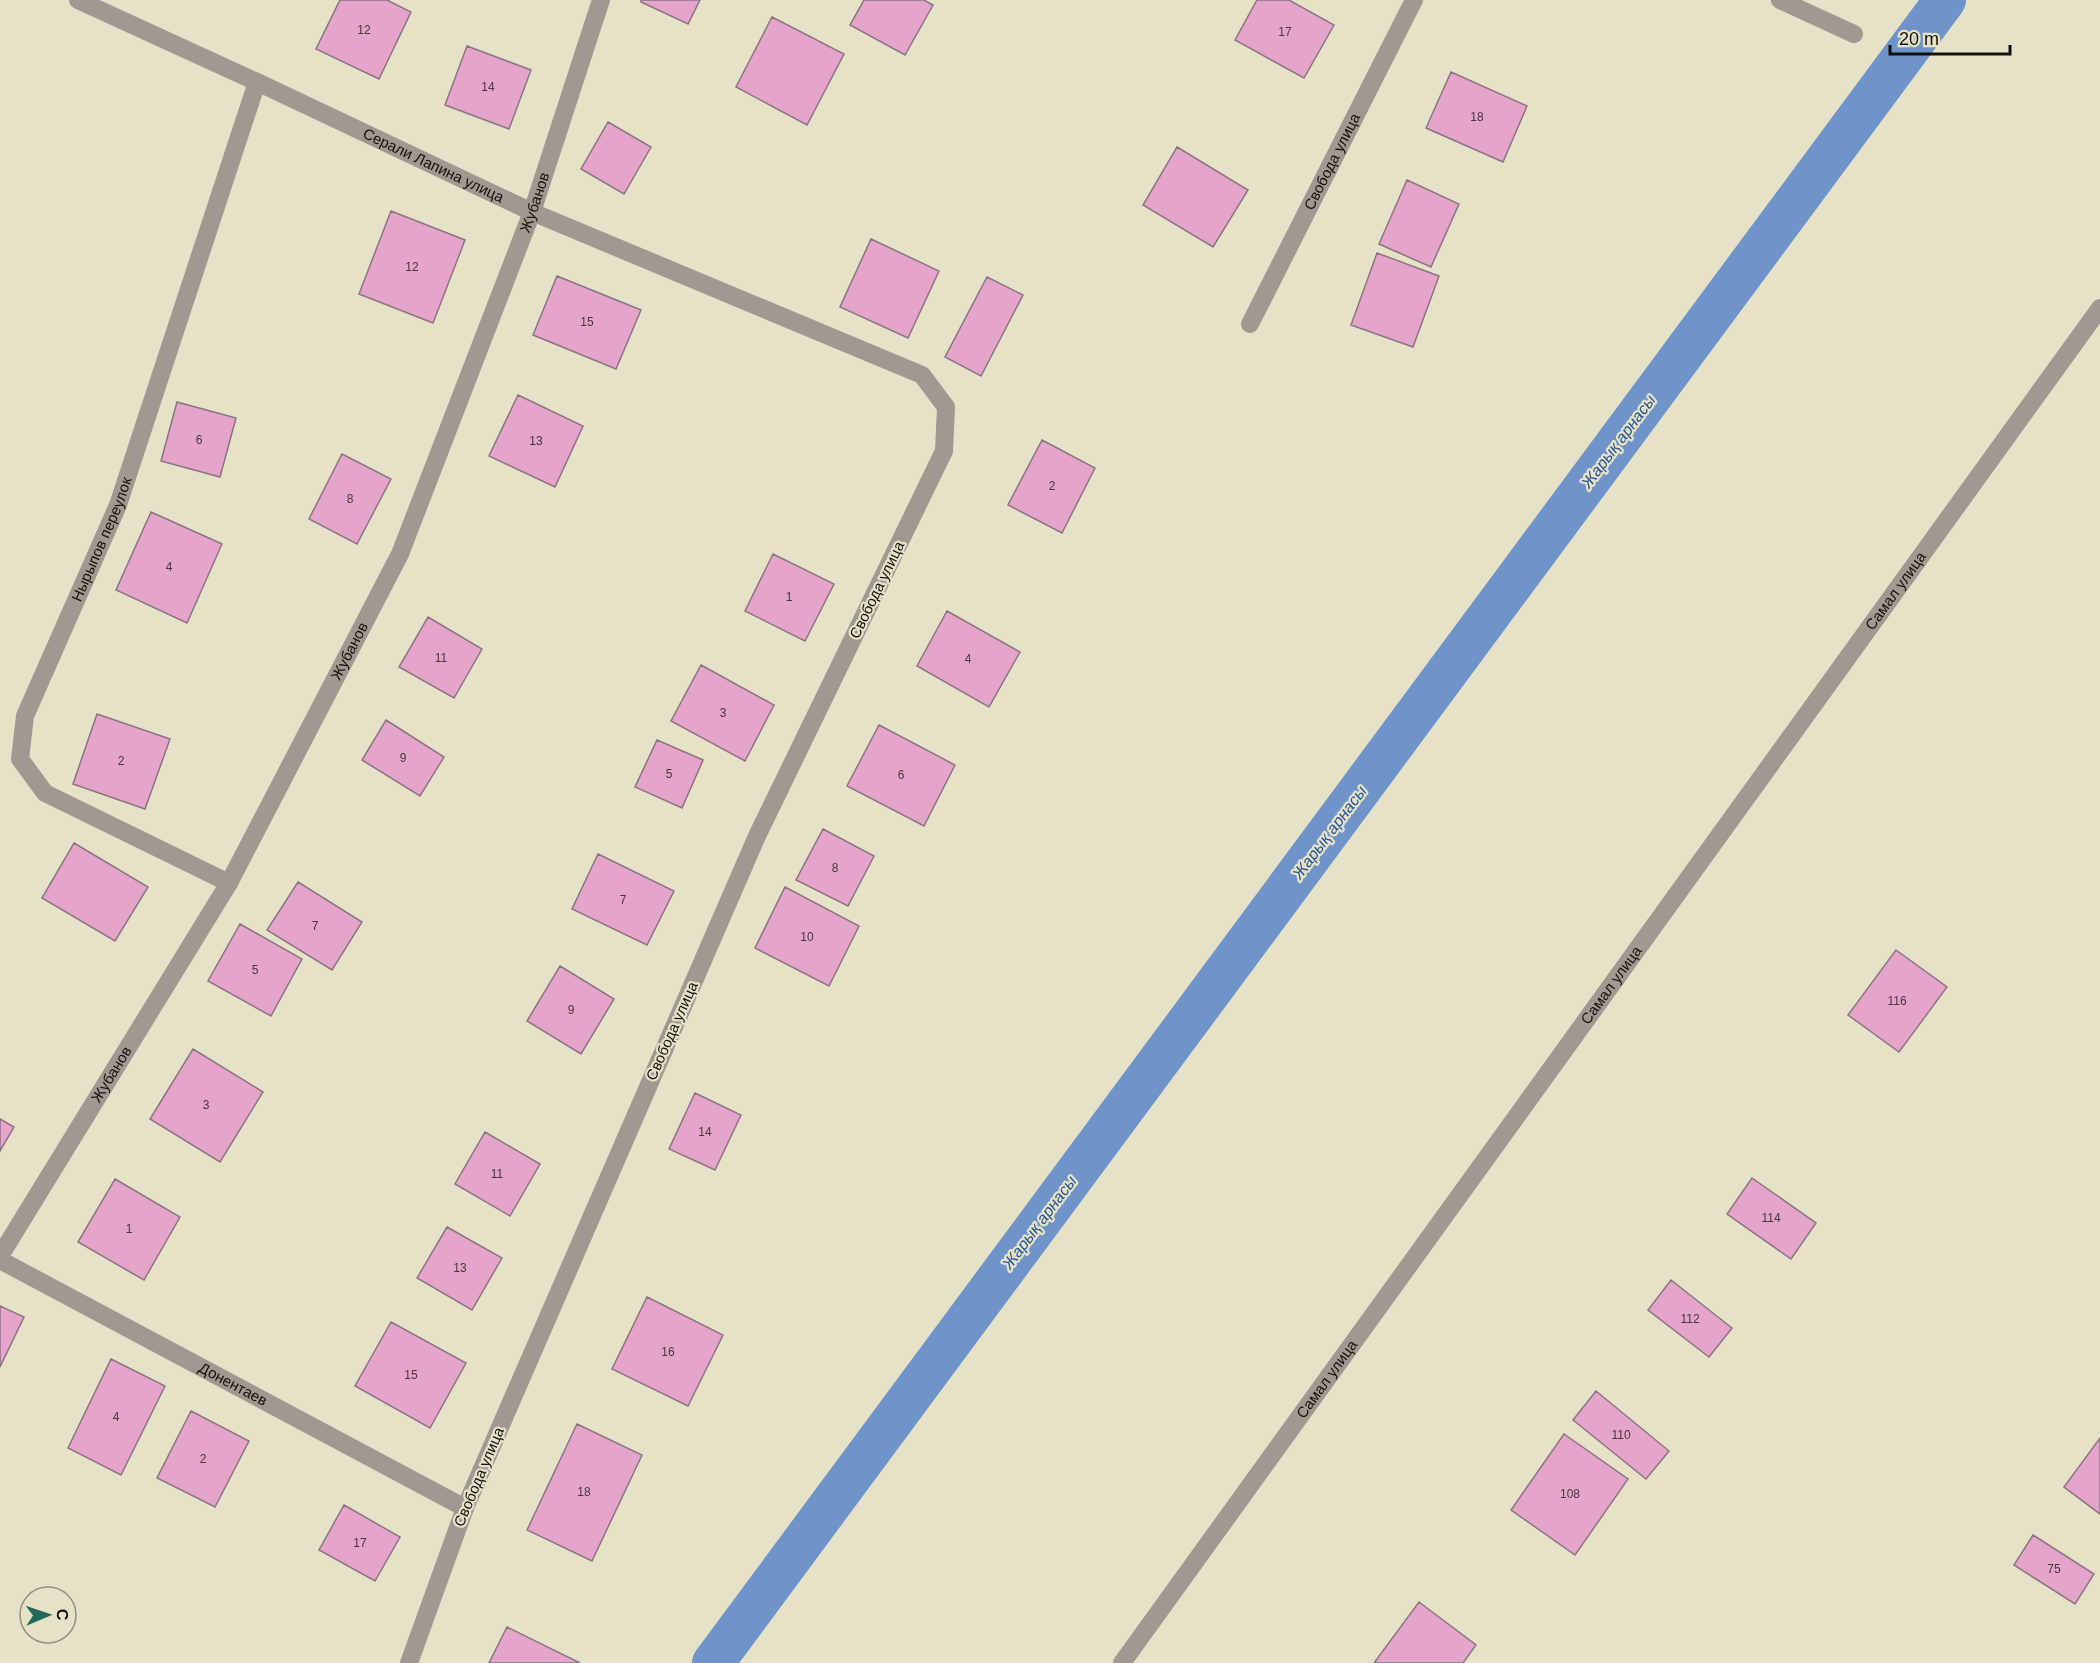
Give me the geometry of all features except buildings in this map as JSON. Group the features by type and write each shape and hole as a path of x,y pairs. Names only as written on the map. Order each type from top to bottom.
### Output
{"street":[{"name":"Серали Лапина улица","path":"78,0 532,212 922,375 946,407"},
{"name":"Жубанов","path":"0,1258 229,883 400,554 532,212 601,0"},
{"name":"Свобода улица","path":"1250,324 1414,0"},
{"path":"1780,0 1854,34"},
{"name":"Нырыпов переулок","path":"229,883 45,793 20,759 25,716 118,505 257,82"},
{"name":"Самал улица","path":"1122,1663 2100,308"},
{"name":"Свобода улица","path":"409,1663 465,1508 757,836 944,451 946,407"},
{"name":"Донентаев","path":"0,1258 465,1508"}],"waterway":[{"name":"Жарық арнасы","path":"713,1663 1945,0"}]}
